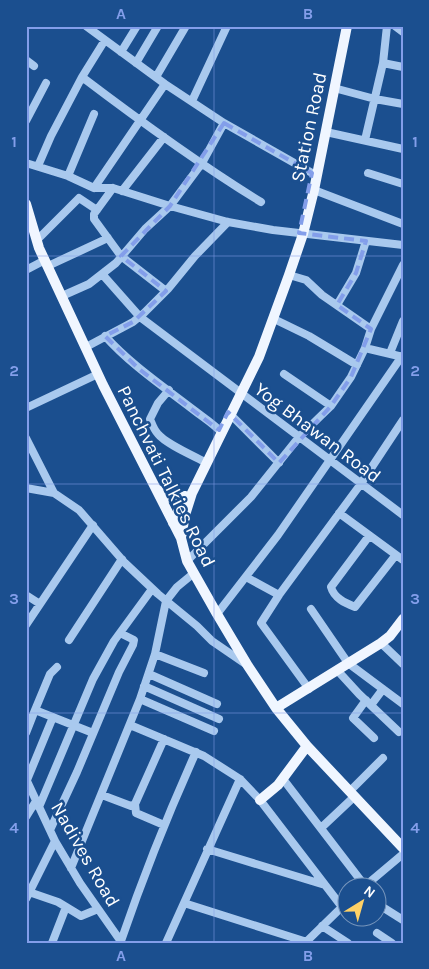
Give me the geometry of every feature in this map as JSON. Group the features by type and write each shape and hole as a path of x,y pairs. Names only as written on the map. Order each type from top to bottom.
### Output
{"main road":[{"name":"Station Road","path":"301,233 314,190 316,158 341,26"},
{"name":"Station Road","path":"301,233 314,174 326,132 347,26"},
{"name":"Panchvati Talkies Road","path":"26,204 37,240 98,374 174,523 181,538 187,561 217,614 276,708 307,746 403,848"},
{"path":"174,523 185,496 205,462 259,357 290,275 301,233"},
{"path":"220,432 231,415 265,334 301,233"},
{"path":"181,538 187,507 205,462"},
{"path":"156,488 166,497 173,499 185,496"},
{"path":"276,708 310,689 381,643 390,636 403,619"},
{"path":"260,800 278,785 307,746"}],"street":[{"path":"86,26 165,84 224,123 314,174"},
{"path":"121,52 137,26"},
{"path":"136,63 158,26"},
{"path":"156,77 186,26"},
{"path":"192,101 227,26"},
{"path":"365,140 384,63 387,26"},
{"path":"396,26 403,32"},
{"path":"38,166 51,136 82,77 105,40"},
{"path":"26,60 34,66"},
{"path":"384,63 403,67"},
{"path":"82,77 140,121 261,202"},
{"path":"26,121 46,83"},
{"path":"94,188 165,84"},
{"path":"334,88 403,104"},
{"path":"68,176 94,114"},
{"path":"62,296 89,284 102,274 170,206 202,163 224,123"},
{"path":"326,132 403,149"},
{"path":"122,191 164,137"},
{"path":"26,163 68,176 94,188 113,188 228,222 273,230 403,245"},
{"path":"368,173 403,184"},
{"path":"113,188 94,214 94,219 121,256 166,291"},
{"path":"314,190 403,224"},
{"path":"37,240 79,198 97,210"},
{"path":"86,347 140,317 228,222"},
{"path":"26,270 108,238"},
{"path":"337,305 356,273 366,242"},
{"path":"187,561 251,497 299,437 331,406 351,377 365,348 371,329 403,265"},
{"name":"Yog Bhawan Road","path":"102,274 140,317 403,515"},
{"path":"290,275 306,280 322,295 371,329"},
{"path":"274,319 309,336 357,364"},
{"path":"390,353 403,321"},
{"path":"105,336 118,351 139,369 169,390 220,432"},
{"path":"217,614 330,461 402,356 365,348"},
{"path":"26,408 98,374"},
{"path":"284,374 331,406"},
{"path":"169,390 153,412 150,419 152,424 158,434 167,441 205,462"},
{"path":"231,415 279,463"},
{"path":"310,689 261,623 279,595 360,484 402,421"},
{"path":"26,438 54,493"},
{"path":"26,488 54,493 79,510 122,559 152,589 197,626 212,641 248,666"},
{"path":"339,513 395,556 403,560"},
{"path":"26,625 93,525"},
{"path":"369,536 331,587 332,592 338,598 356,607 395,556"},
{"path":"69,640 122,559"},
{"path":"71,868 102,795 149,674 166,601 177,587 194,573"},
{"path":"246,577 279,595"},
{"path":"26,817 37,804 93,679 120,633 152,589"},
{"path":"26,596 40,604"},
{"path":"311,608 348,663 403,704"},
{"path":"50,830 118,672 133,645 134,640 120,633"},
{"path":"381,643 403,664"},
{"path":"155,654 204,674"},
{"path":"26,733 50,674 57,667"},
{"path":"337,670 399,732"},
{"path":"149,674 217,704"},
{"path":"144,686 219,719"},
{"path":"374,738 353,718 383,690"},
{"path":"140,699 214,731"},
{"path":"35,710 93,733"},
{"path":"26,780 53,716"},
{"path":"130,725 196,752 217,763 240,779 260,800 336,897"},
{"path":"164,739 135,804 136,813 164,825"},
{"path":"122,942 137,895 164,825 196,752"},
{"path":"321,828 383,758"},
{"path":"166,943 240,779"},
{"path":"282,779 357,876"},
{"name":"Nadives Road","path":"26,780 55,841 98,909 122,942"},
{"path":"102,795 130,806 135,804"},
{"path":"55,841 27,894 58,902 81,916 98,909"},
{"path":"208,849 325,885"},
{"path":"377,876 403,854"},
{"path":"184,903 306,942 336,913"},
{"path":"52,943 66,907"},
{"path":"386,909 403,920"},
{"path":"322,926 348,943"},
{"path":"377,933 392,943"}],"highlighted area":[{"path":"224,123 312,173 299,233 366,241 356,273 337,305 371,329 351,377 331,406 279,463 228,412 219,430 139,369 105,336 133,322 166,291 121,256 170,206"}]}
